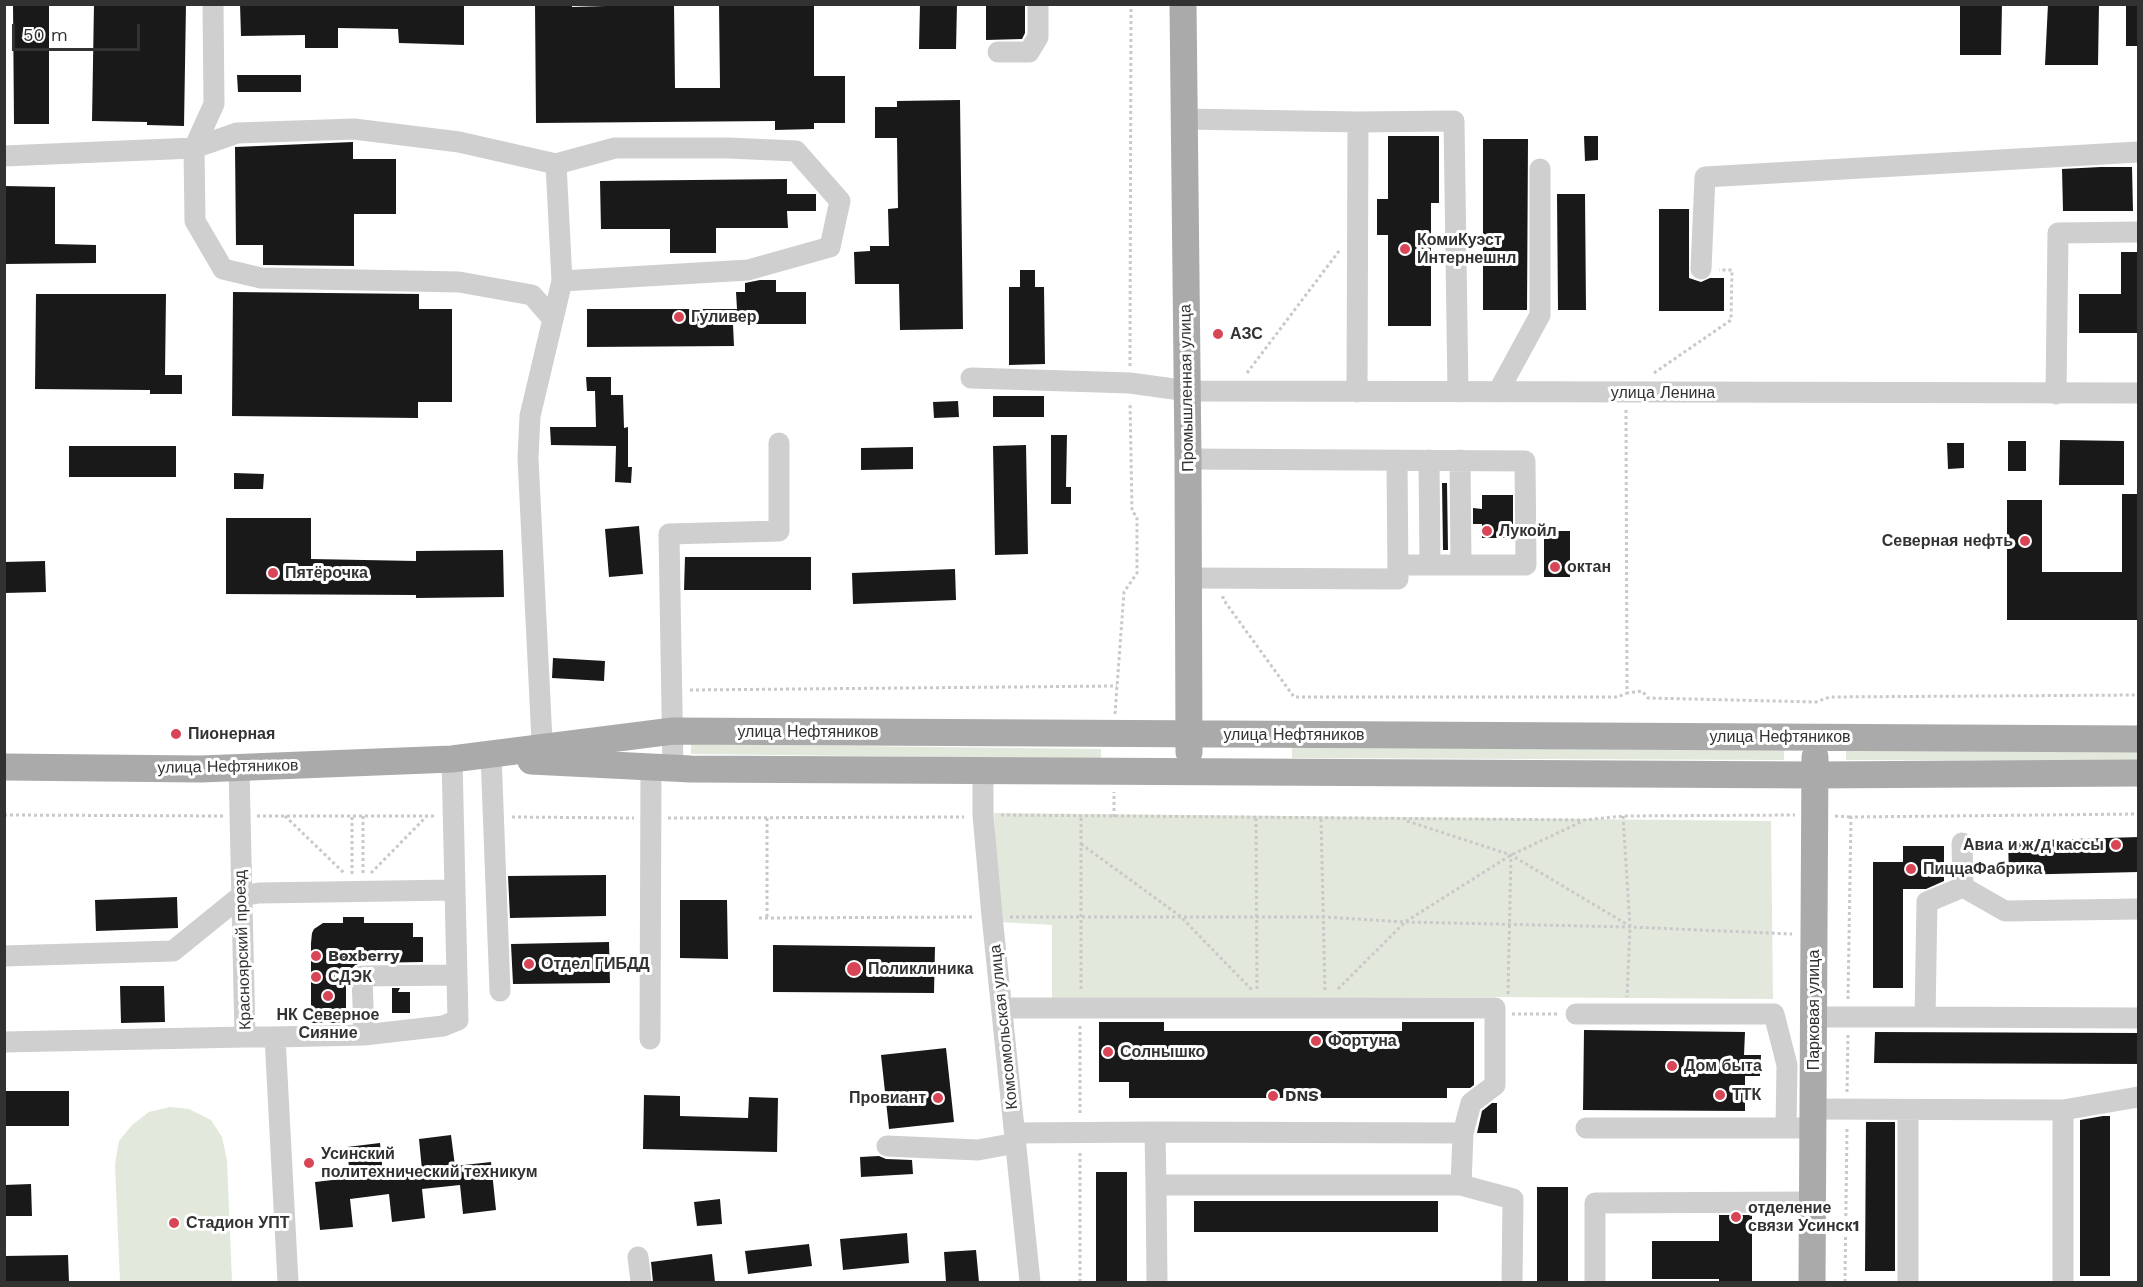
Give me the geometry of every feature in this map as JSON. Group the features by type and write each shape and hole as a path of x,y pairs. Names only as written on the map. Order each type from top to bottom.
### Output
{"main road":[{"name":"Промышленная улица","path":"1183,4 1188,391 1189,771"},
{"name":"улица Нефтяников","path":"4,767 239,768 543,755 672,731 2139,739"},
{"name":"Парковая улица","path":"1812,1282 1815,738"},
{"name":"улица Нефтяников","path":"543,755 662,768 1815,775 2139,773"}],"street":[{"path":"213,4 214,104 194,148 195,221 223,269 261,278 459,282 531,295 553,319"},
{"path":"999,52 1029,52 1038,37 1038,4"},
{"path":"1184,119 1454,121 1458,392"},
{"path":"1357,392 1358,122"},
{"path":"4,156 194,148 237,132 354,129 459,142 556,164 615,148 728,148 796,151 840,201 830,247 748,270 562,281"},
{"path":"1701,269 1706,177 2139,152"},
{"path":"543,755 528,458 531,416 562,281 556,164"},
{"path":"1498,392 1540,315 1540,169"},
{"path":"2056,394 2058,233 2139,232"},
{"name":"улица Ленина","path":"971,378 1130,383 1188,391 2139,393"},
{"path":"651,1039 652,818 672,731 669,534 779,531 779,442"},
{"path":"1188,459 1525,461 1526,565 1398,565"},
{"path":"1189,578 1398,579 1396,460"},
{"path":"1429,460 1430,565"},
{"path":"1460,460 1461,565"},
{"path":"491,757 500,991"},
{"path":"275,1037 364,1035 443,1026 458,1020 452,759"},
{"name":"Красноярский проезд","path":"239,768 245,1037 275,1037 288,1282"},
{"name":"Комсомольская улица","path":"983,770 983,815 992,916 1030,1282"},
{"path":"1962,843 1963,886"},
{"path":"1925,1017 1927,902 1963,886"},
{"path":"1963,886 2005,911 2139,909"},
{"path":"4,956 173,951 241,896 259,893 455,890"},
{"path":"364,1035 362,976 457,975"},
{"path":"1003,1008 1321,1005 1495,1008 1501,1014 1495,1085 1471,1103 1463,1133 1461,1185"},
{"path":"1576,1014 1774,1014 1786,1065 1785,1128"},
{"path":"1814,1017 2139,1018"},
{"path":"4,1042 245,1037"},
{"path":"1586,1128 1785,1128 1847,1110 2063,1110 2139,1097"},
{"path":"2063,1110 2063,1282"},
{"path":"1908,1111 1908,1282"},
{"path":"887,1146 978,1150 1016,1138 1080,1132 1463,1133"},
{"path":"1155,1132 1157,1282"},
{"path":"1156,1185 1461,1185 1513,1199 1512,1282"},
{"path":"1594,1282 1595,1203 1813,1202"},
{"path":"638,1257 641,1282"}],"path":[{"path":"1115,734 1114,701 1124,592 1137,573 1137,517 1132,511 1130,383 1131,4"},
{"path":"1234,391 1332,258 1358,234"},
{"path":"1627,693 1626,393 1731,320 1732,270 1701,269"},
{"path":"1223,578 1223,599 1294,697 1618,697 1642,691 1648,698 1815,702 1830,697 2139,695"},
{"path":"672,691 1117,686"},
{"path":"1114,771 1114,817"},
{"path":"493,817 969,817 983,815 1584,820 1623,816 1814,815 1851,817 2139,814"},
{"path":"4,815 453,816"},
{"path":"285,816 352,881 352,816"},
{"path":"363,816 363,881 427,816"},
{"path":"1623,816 1630,927 1626,1013"},
{"path":"766,817 766,918"},
{"path":"1080,1282 1081,817"},
{"path":"1845,1282 1851,817"},
{"path":"1081,844 1180,916 1257,995 1256,818"},
{"path":"1321,819 1324,917 1321,1005"},
{"path":"1403,819 1511,855 1630,927"},
{"path":"1321,1005 1405,922 1511,855 1584,820"},
{"path":"1511,855 1501,1014 1576,1014"},
{"path":"759,918 1324,917 1405,922 1630,927 1814,935"}],"shaded area":[{"path":"691,744 1101,749 1101,759 691,754"},
{"path":"1292,748 1784,750 1784,760 1292,758"},
{"path":"1846,750 2138,751 2138,761 1846,760"},
{"path":"994,813 1771,821 1773,999 1491,997 1052,999 1052,925 999,922"},
{"name":"Стадион УПТ","path":"170,1107 189,1109 211,1120 222,1137 227,1160 232,1282 120,1282 115,1164 119,1141 132,1125 149,1112"}],"building":[{"path":"13,4 49,4 49,124 14,124"},
{"path":"94,4 186,4 184,126 147,125 147,122 92,121"},
{"path":"240,4 464,4 464,45 399,43 398,29 338,28 338,48 305,48 305,35 241,36"},
{"path":"535,4 572,4 572,7 674,4 675,88 720,88 719,4 814,4 814,76 845,76 845,123 814,123 814,129 775,130 775,121 536,123"},
{"path":"920,4 957,4 956,49 919,49"},
{"path":"986,4 1025,4 1025,33 1022,39 986,40"},
{"path":"1960,4 2002,4 2001,55 1960,55"},
{"path":"2048,4 2099,4 2098,65 2045,65"},
{"path":"2126,6 2139,6 2139,46 2126,46"},
{"path":"237,75 301,75 301,92 238,92"},
{"path":"960,100 963,329 900,330 899,284 855,284 854,252 870,251 870,246 889,246 888,209 898,208 897,138 875,138 875,107 897,107 897,101"},
{"path":"1388,136 1439,136 1439,203 1431,203 1431,326 1388,326 1388,235 1377,235 1377,199 1388,199"},
{"path":"1584,136 1598,136 1598,160 1585,161"},
{"path":"1483,139 1528,139 1527,310 1483,310"},
{"path":"353,142 353,159 396,159 396,214 354,214 354,266 263,265 263,245 236,245 235,147"},
{"path":"2132,167 2133,211 2063,211 2062,169"},
{"path":"787,179 787,194 816,194 816,211 787,211 788,228 716,228 716,253 670,253 670,229 601,229 600,181"},
{"path":"4,186 55,187 55,244 96,245 96,263 4,264"},
{"path":"1557,194 1585,194 1586,310 1558,310"},
{"path":"1659,209 1689,209 1689,278 1701,282 1710,278 1724,278 1724,311 1659,311"},
{"path":"2121,252 2139,252 2139,333 2079,333 2079,294 2121,294"},
{"path":"1020,270 1035,270 1035,287 1044,287 1045,364 1009,365 1009,287 1020,287"},
{"path":"776,280 776,292 806,292 806,324 733,324 734,346 587,347 587,309 737,309 736,292 745,292 745,283"},
{"path":"233,292 419,294 419,309 452,309 452,402 418,402 418,418 232,416"},
{"path":"36,294 166,294 165,375 182,375 182,394 150,394 150,390 35,389"},
{"path":"586,377 611,377 611,395 623,395 624,428 628,427 628,467 632,467 631,483 615,482 616,446 551,445 550,427 596,427 595,391 587,391"},
{"path":"993,396 1044,396 1044,417 993,417"},
{"path":"958,401 959,417 934,418 933,402"},
{"path":"1051,435 1067,435 1066,487 1071,487 1071,504 1051,504"},
{"path":"2060,440 2124,441 2124,485 2059,485"},
{"path":"2008,441 2026,441 2026,471 2008,471"},
{"path":"1947,443 1964,443 1964,468 1948,469"},
{"path":"1026,445 1028,554 995,555 993,446"},
{"path":"69,446 176,446 176,477 69,477"},
{"path":"913,447 913,469 861,470 861,448"},
{"path":"234,473 264,474 263,489 234,489"},
{"path":"1442,483 1447,483 1448,550 1443,550"},
{"name":"Северная нефть","path":"2122,494 2139,494 2139,620 2007,620 2007,500 2042,500 2042,572 2122,572"},
{"path":"1482,495 1513,495 1513,538 1482,538 1482,524 1473,524 1473,508 1482,509"},
{"path":"226,518 311,518 311,559 416,561 416,551 503,550 504,597 416,598 416,595 226,594"},
{"path":"639,526 643,574 609,577 605,529"},
{"path":"1544,531 1570,531 1570,577 1544,577"},
{"path":"685,557 811,557 811,590 684,590"},
{"path":"45,561 46,592 4,593 4,562"},
{"path":"955,569 956,600 853,604 852,573"},
{"path":"553,658 605,661 604,681 552,678"},
{"path":"2139,837 2139,872 2009,875 2008,841"},
{"path":"1903,846 1944,846 1944,881 1926,889 1903,889 1903,988 1873,988 1873,862 1903,862"},
{"path":"606,875 606,916 510,918 508,876"},
{"path":"177,897 178,928 96,931 95,900"},
{"path":"680,900 727,900 728,959 680,958"},
{"name":"НК Северное Сияние","path":"343,917 364,917 364,923 413,923 413,937 423,937 423,962 355,965 351,970 346,970 346,1023 313,1023 311,1022 312,933 323,923 343,923"},
{"path":"609,942 610,983 513,984 511,944"},
{"name":"Поликлиника","path":"773,945 935,947 934,993 773,992"},
{"path":"120,986 164,986 165,1022 121,1023"},
{"path":"392,988 400,988 398,992 410,992 410,1013 392,1013"},
{"path":"1099,1022 1164,1022 1164,1031 1402,1031 1402,1022 1474,1022 1474,1085 1470,1088 1447,1088 1447,1098 1129,1098 1129,1082 1099,1082"},
{"name":"Дом быта","path":"1584,1030 1745,1032 1744,1055 1761,1055 1760,1076 1745,1076 1745,1111 1583,1110"},
{"path":"1875,1032 2139,1033 2139,1064 1874,1063"},
{"path":"946,1048 954,1122 889,1129 881,1055"},
{"path":"4,1091 69,1091 69,1126 4,1126"},
{"path":"644,1095 680,1096 680,1116 748,1118 749,1097 778,1098 777,1152 643,1149"},
{"path":"1492,1103 1497,1103 1497,1133 1477,1133 1482,1111"},
{"path":"2110,1116 2110,1276 2080,1276 2080,1120"},
{"path":"1866,1122 1895,1122 1895,1271 1865,1271"},
{"name":"Усинский политехнический техникум","path":"451,1135 455,1166 491,1162 496,1210 463,1214 460,1185 422,1189 425,1218 392,1222 389,1194 350,1199 353,1227 320,1230 315,1182 350,1178 347,1147 380,1143 383,1174 422,1170 419,1139"},
{"path":"879,1156 886,1159 912,1160 913,1174 861,1177 860,1157"},
{"path":"1096,1172 1127,1172 1127,1282 1096,1282"},
{"path":"31,1184 32,1216 4,1216 4,1185"},
{"path":"1537,1187 1568,1187 1568,1282 1537,1282"},
{"path":"720,1199 722,1224 697,1226 694,1202"},
{"path":"1194,1201 1438,1201 1438,1232 1194,1232"},
{"path":"1719,1215 1752,1215 1752,1282 1719,1282 1719,1279 1652,1279 1652,1241 1719,1241"},
{"path":"907,1233 909,1263 843,1270 840,1239"},
{"path":"809,1244 812,1266 748,1274 745,1251"},
{"path":"976,1250 979,1282 946,1282 944,1252"},
{"path":"712,1254 715,1282 653,1282 651,1262"},
{"path":"68,1255 69,1282 4,1282 4,1256"}],"place":[{"name":"КомиКуэст Интернешнл","path":"1405,249"},
{"name":"Гуливер","path":"679,317"},
{"name":"АЗС","path":"1218,334"},
{"name":"Лукойл","path":"1487,531"},
{"name":"Северная нефть","path":"2025,541"},
{"name":"октан","path":"1555,567"},
{"name":"Пятёрочка","path":"273,573"},
{"name":"Пионерная","path":"176,734"},
{"name":"Авиа и ж/д кассы","path":"2116,845"},
{"name":"ПиццаФабрика","path":"1911,869"},
{"name":"Boxberry","path":"316,956"},
{"name":"Отдел ГИБДД","path":"529,964"},
{"name":"Поликлиника","path":"854,969"},
{"name":"СДЭК","path":"316,977"},
{"name":"НК Северное Сияние","path":"328,996"},
{"name":"Фортуна","path":"1316,1041"},
{"name":"Солнышко","path":"1108,1052"},
{"name":"Дом быта","path":"1672,1066"},
{"name":"ТТК","path":"1720,1095"},
{"name":"DNS","path":"1273,1096"},
{"name":"Провиант","path":"938,1098"},
{"name":"Усинский политехнический техникум","path":"309,1163"},
{"name":"отделение связи Усинск1","path":"1736,1217"},
{"name":"Стадион УПТ","path":"174,1223"}]}
